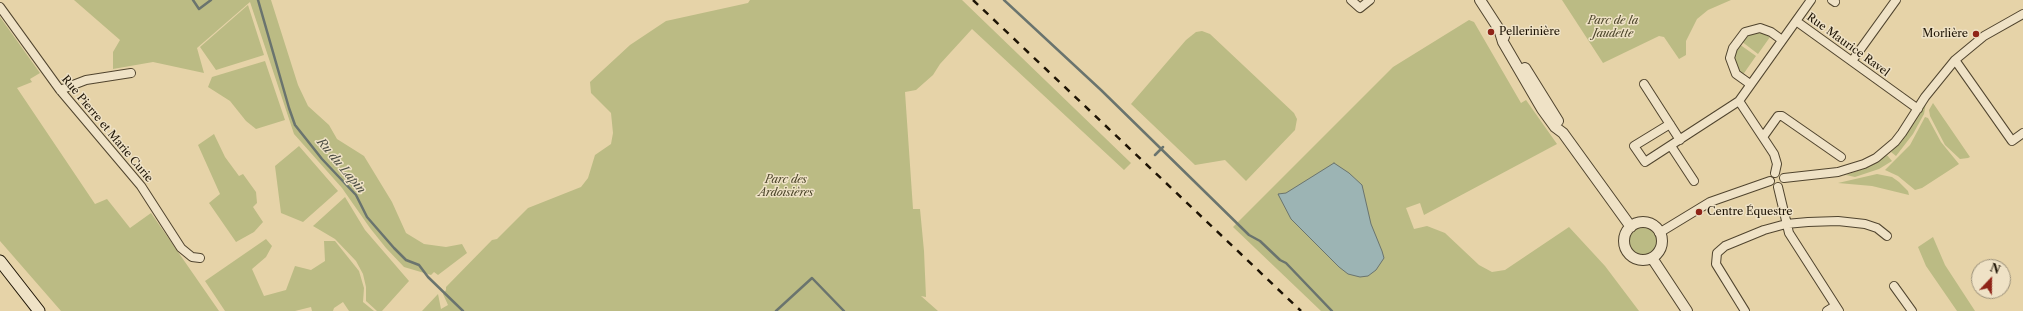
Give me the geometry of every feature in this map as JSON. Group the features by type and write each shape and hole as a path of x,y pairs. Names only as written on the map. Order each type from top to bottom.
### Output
{"main road":[{"path":"0,261 39,311"}],"street":[{"path":"1352,0 1360,8 1370,0"},
{"path":"1480,0 1500,32 1503,42 1531,92 1555,127 1563,133 1631,227"},
{"path":"1796,21 1811,0"},
{"path":"1852,61 1896,0"},
{"name":"Rue Pierre et Marie Curie","path":"0,7 60,90 141,186 181,248 192,257 200,258"},
{"path":"1784,178 1838,172 1864,164 1895,142 1940,76 1955,60 1984,36 2023,14"},
{"name":"Rue Maurice Ravel","path":"1739,101 1796,21 1918,109"},
{"path":"1750,84 1736,74 1730,58 1733,48 1745,32 1760,28 1771,32 1782,40"},
{"path":"1955,60 2012,141 2023,133"},
{"path":"60,90 86,80 131,73"},
{"path":"1644,84 1680,140"},
{"path":"1670,124 1634,146 1645,162 1739,101 1775,158 1777,164 1775,173 1771,176 1770,181"},
{"path":"1763,137 1778,116 1782,116 1841,157"},
{"path":"1671,146 1694,182"},
{"path":"1775,173 1781,174 1784,178"},
{"path":"1770,181 1773,185 1778,186 1783,184 1784,178"},
{"path":"1659,233 1710,202 1770,181"},
{"path":"1778,186 1789,233 1837,308 1827,311"},
{"path":"1745,311 1716,264 1715,256 1720,250 1741,238 1786,224 1823,221 1852,222 1871,226 1887,236"},
{"path":"1645,223 1652,226 1659,233 1661,240 1660,248 1652,258 1638,259 1627,252 1624,239 1631,227 1645,223"},
{"path":"1652,258 1687,311"},
{"path":"1894,286 1912,311"}],"green space":[{"path":"74,0 271,0 298,85 308,106 329,125 337,139 364,156 392,202 406,233 424,244 446,247 462,244 467,253 438,275 434,272 431,275 404,267 386,248 342,188 294,134 250,2 197,48 204,73 153,62 113,69 113,52 120,40"},
{"name":"Parc des Ardoisières","path":"750,0 962,0 1131,163 1124,170 972,29 940,64 933,75 916,90 905,92 913,209 920,209 924,251 926,297 921,296 938,311 422,311 438,294 441,309 448,305 443,294 446,287 492,240 497,239 528,208 581,187 588,178 595,155 611,144 613,133 611,113 591,93 590,82 630,45 666,21 748,3"},
{"name":"Parc de la Jaudette","path":"1562,0 1731,0 1708,10 1697,19 1686,41 1686,55 1679,59 1664,37 1659,36 1603,63"},
{"path":"248,5 264,55 216,70 200,47"},
{"path":"0,17 40,73 30,79 32,82 17,88 95,204 107,199 130,228 151,213 219,311 61,311 0,241"},
{"path":"1469,20 1474,22 1521,103 1526,100 1557,144 1424,215 1420,203 1406,208 1414,229 1427,226 1445,233 1479,265 1492,272 1505,270 1569,227 1605,266 1639,311 1321,311 1233,227 1393,67"},
{"path":"1202,31 1210,34 1294,113 1297,119 1295,130 1246,181 1225,160 1195,165 1131,104 1186,40 1196,32"},
{"path":"1758,31 1770,37 1758,54 1741,41 1747,35"},
{"path":"1739,44 1756,56 1742,76 1735,67 1734,53"},
{"path":"265,61 285,120 256,129 246,121 230,101 208,87 212,77"},
{"path":"1926,103 1924,114 1913,134 1896,156 1891,152 1905,135"},
{"path":"1933,103 1970,157 1960,159 1945,145 1930,116 1929,110"},
{"path":"1925,117 1928,118 1941,142 1959,164 1922,188 1915,190 1898,176 1885,170 1910,145"},
{"path":"214,134 225,157 239,176 243,174 256,192 257,203 253,207 263,222 254,232 236,242 209,203 220,194 198,145"},
{"path":"299,146 338,191 303,222 281,213 275,166"},
{"path":"1887,155 1892,161 1879,169 1855,177 1846,175 1871,166"},
{"path":"1877,174 1892,177 1908,191 1909,195 1872,186 1838,183"},
{"path":"345,197 365,230 409,281 382,311 377,311 366,301 366,287 363,274 356,261 335,239 313,226"},
{"path":"1643,228 1653,232 1657,242 1653,252 1643,256 1633,252 1629,242 1633,232"},
{"path":"1933,237 1945,265 1975,311 1957,311 1926,266 1918,247"},
{"path":"266,239 272,246 266,257 252,269 264,296 286,290 295,266 311,270 325,261 324,241 335,241 359,271 364,288 363,302 374,311 349,311 343,302 334,308 333,311 312,311 311,307 295,311 225,311 205,281"}],"water":[{"path":"1334,163 1349,173 1362,185 1371,224 1382,251 1384,258 1376,270 1368,276 1360,277 1348,274 1339,267 1291,219 1278,194 1286,193"}],"waterway":[{"name":"Ru du Lapin","path":"193,0 199,9 211,0"},
{"name":"Ru du Lapin","path":"258,0 295,125 322,159 356,195 367,217 394,248 406,260 419,265 428,277 463,311"},
{"path":"1004,0 1101,90 1249,235 1260,241 1280,260 1286,263 1332,311"},
{"path":"1155,155 1163,147"},
{"name":"Ru du Lapin","path":"776,311 812,278 844,311"}],"railway":[{"path":"973,0 1301,311"}],"place":[{"name":"Pellerinière","path":"1491,32"},
{"name":"Morlière","path":"1976,34"},
{"name":"Centre Équestre","path":"1699,212"}]}
